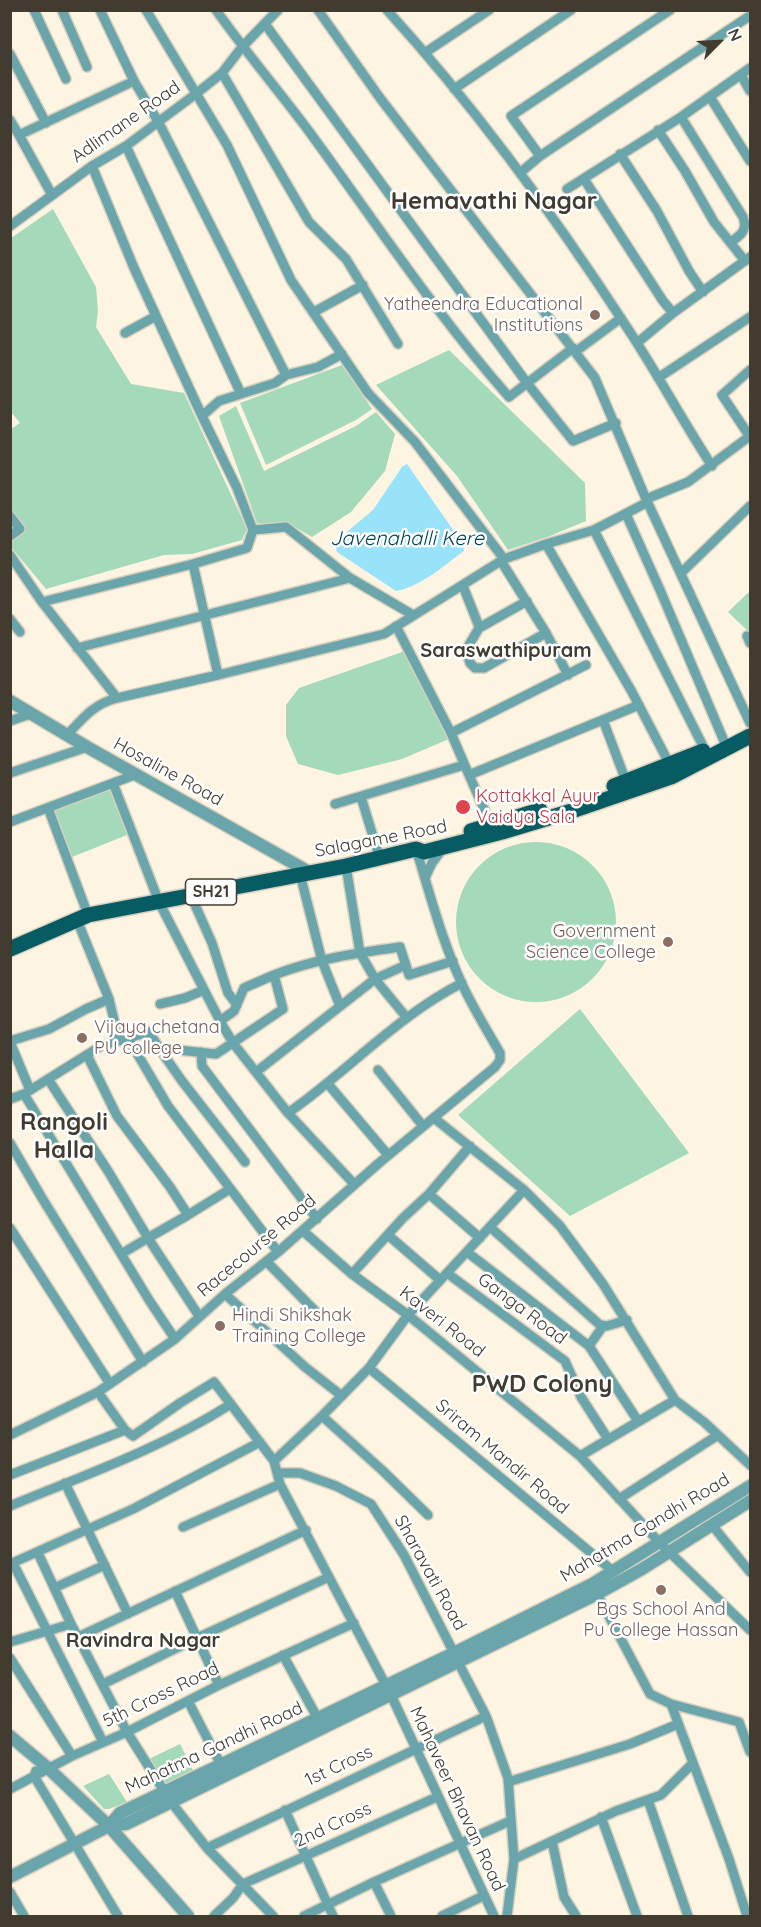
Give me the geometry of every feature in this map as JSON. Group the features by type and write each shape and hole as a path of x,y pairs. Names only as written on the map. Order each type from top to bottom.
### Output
{"main road":[{"path":"416,849 421,842 474,830 493,829 670,765 723,741 750,724"},
{"name":"Salagame Road","path":"10,949 83,917 346,866 416,849 424,852 445,847 493,829 572,811 671,777 750,736"}],"street":[{"path":"34,10 66,79"},
{"path":"62,10 87,67"},
{"path":"100,10 134,81 159,123 286,375"},
{"path":"146,10 227,145 291,280 369,393 415,442 502,560 546,633 568,675"},
{"path":"216,10 242,47 307,129 414,278 476,359 509,397 621,318"},
{"path":"318,10 380,98 595,378 616,423 647,501 750,724"},
{"path":"402,10 390,14 426,52 520,172 621,318 712,466"},
{"path":"426,52 489,10"},
{"path":"454,89 571,10"},
{"path":"540,156 511,116 670,10"},
{"name":"Adlimane Road","path":"10,226 92,166 159,123 222,73 273,12"},
{"path":"520,172 540,156 747,17"},
{"path":"265,24 527,383 573,441 616,423"},
{"path":"10,54 46,123"},
{"path":"567,189 681,117 750,68"},
{"path":"222,73 309,222 346,259 398,344"},
{"path":"741,75 750,91"},
{"path":"18,135 134,81"},
{"path":"710,97 750,161"},
{"path":"681,117 743,217 745,229 731,242"},
{"path":"10,120 52,195"},
{"path":"637,343 748,259 714,222 658,130"},
{"path":"126,146 241,394"},
{"path":"620,154 657,211 689,271 703,292"},
{"path":"42,602 247,548 253,530 237,488 201,416 92,166"},
{"path":"584,179 639,261 663,302 674,313"},
{"path":"314,312 363,285"},
{"path":"125,333 156,316"},
{"path":"658,378 750,317"},
{"path":"201,416 219,401 275,383 286,375 318,368 342,354"},
{"path":"68,734 103,701 384,634 502,560 594,530 688,482 750,436 722,394 750,370"},
{"path":"681,573 750,506"},
{"path":"626,514 723,741"},
{"path":"10,516 20,529 10,536"},
{"path":"253,530 286,527 350,578 413,615"},
{"path":"594,530 705,750"},
{"path":"546,544 639,705 670,765"},
{"path":"10,555 42,602 117,698"},
{"path":"193,564 218,675"},
{"path":"77,648 350,578"},
{"path":"463,586 478,628"},
{"path":"526,602 478,628 466,650 470,663 480,669 546,633"},
{"path":"10,619 20,632"},
{"path":"396,626 451,733 493,829"},
{"path":"451,733 586,665"},
{"name":"Hosaline Road","path":"10,700 30,714 305,873"},
{"path":"469,776 639,705"},
{"path":"10,721 30,714"},
{"path":"603,720 626,781"},
{"path":"10,772 87,747"},
{"path":"335,804 464,765"},
{"path":"10,822 137,774"},
{"path":"113,783 159,902 233,1043 288,1113 354,1184"},
{"path":"361,797 380,859"},
{"path":"48,808 123,1040 168,1106 278,1252"},
{"path":"425,878 432,863 445,847"},
{"path":"288,1113 328,1084 435,996 462,983 416,849"},
{"path":"346,866 360,953 375,979 407,1018"},
{"path":"305,873 322,961 340,1006"},
{"path":"191,896 212,943 228,993 237,1005"},
{"path":"220,1021 234,1011 246,986 304,963 400,947 409,975 453,961"},
{"path":"256,1072 375,979 406,965"},
{"path":"159,1048 216,1054 283,1009 274,975"},
{"name":"Racecourse Road","path":"10,1435 98,1392 175,1339 225,1293 267,1262 354,1184 495,1067 500,1060 500,1053 462,983"},
{"path":"160,1004 185,998 204,990"},
{"path":"109,999 49,1029 10,1041 27,1092 121,1254 175,1339"},
{"path":"10,1099 27,1092 101,1046 149,1032 182,1081 245,1162"},
{"path":"201,1052 201,1066 317,1219"},
{"path":"87,1055 117,1116 188,1215"},
{"path":"378,1070 423,1126"},
{"path":"48,1079 199,1316"},
{"path":"328,1084 388,1155"},
{"path":"434,1118 524,1190 560,1226 627,1320 675,1401 704,1422 750,1465"},
{"path":"10,1143 143,1362"},
{"path":"352,1274 387,1235 429,1194 470,1146"},
{"path":"121,1254 230,1189"},
{"path":"10,1475 129,1433 214,1382 274,1461 369,1368 408,1315 524,1190"},
{"path":"429,1194 480,1238"},
{"path":"490,1227 603,1326"},
{"path":"10,1228 14,1242 110,1384"},
{"name":"Kaveri Road","path":"303,1231 352,1274 408,1315 580,1456 664,1547 750,1630"},
{"name":"Ganga Road","path":"387,1235 443,1277 565,1361 580,1397 608,1439"},
{"path":"467,1252 589,1346 638,1421"},
{"path":"267,1262 318,1314"},
{"path":"225,1293 305,1367 342,1396"},
{"path":"589,1346 603,1326 627,1320"},
{"name":"Sriram Mandir Road","path":"369,1368 614,1572"},
{"path":"98,1392 129,1433 151,1447"},
{"path":"580,1456 675,1401"},
{"path":"10,1506 151,1447 199,1424 231,1404"},
{"path":"322,1416 428,1515"},
{"path":"619,1499 718,1435"},
{"path":"103,1742 12,1563 133,1509 260,1442"},
{"name":"Mahaveer Bhavan Road","path":"274,1461 280,1484 388,1690 494,1917"},
{"name":"Sharavati Road","path":"277,1473 300,1473 336,1486 371,1504 404,1555 486,1716 508,1782 514,1859 507,1917"},
{"path":"65,1483 128,1614"},
{"path":"183,1527 280,1484"},
{"name":"Mahatma Gandhi Road","path":"167,1796 456,1658 594,1589 664,1547 750,1486"},
{"name":"Mahatma Gandhi Road","path":"594,1589 614,1572 712,1525 750,1501"},
{"path":"712,1525 750,1572"},
{"path":"78,1637 306,1530"},
{"path":"38,1553 71,1624 128,1732 167,1796 207,1848 273,1917"},
{"path":"54,1588 105,1565"},
{"path":"103,1684 329,1577"},
{"path":"594,1589 650,1694 671,1704 740,1722 750,1722"},
{"path":"175,1591 219,1685"},
{"name":"5th Cross Road","path":"44,1764 72,1756 128,1732 219,1685 354,1623"},
{"path":"10,1642 71,1624"},
{"path":"283,1655 318,1719"},
{"path":"10,1658 72,1756"},
{"name":"Mahatma Gandhi Road","path":"10,1877 109,1826 126,1824 167,1796 221,1765 293,1737 318,1719 388,1690"},
{"path":"188,1701 221,1765"},
{"path":"671,1704 748,1914"},
{"name":"1st Cross","path":"207,1848 486,1716"},
{"path":"740,1722 750,1752"},
{"path":"508,1782 630,1744 678,1724"},
{"path":"10,1736 44,1764 109,1826 188,1917"},
{"path":"514,1859 601,1817 660,1795 693,1763"},
{"path":"10,1789 34,1776 44,1764"},
{"path":"34,1776 118,1917"},
{"name":"2nd Cross","path":"243,1884 437,1797"},
{"path":"648,1800 688,1917"},
{"path":"285,1810 333,1917"},
{"path":"601,1817 638,1917"},
{"path":"304,1917 374,1882 510,1821"},
{"path":"552,1841 564,1897 576,1917"},
{"path":"374,1882 391,1917"},
{"path":"214,1917 243,1884"},
{"path":"10,1892 24,1917"},
{"path":"442,1917 483,1896"}],"green space":[{"path":"53,209 96,287 98,311 96,327 131,384 184,393 247,529 242,540 192,554 164,555 46,589 11,547 11,539 21,524 11,511 11,429 20,423 11,412 11,238"},
{"path":"449,350 585,483 586,521 508,550 457,476 376,385"},
{"path":"342,365 372,409 356,420 266,465 240,403"},
{"path":"236,406 264,471 356,426 376,412 395,434 385,471 351,512 312,537 288,523 257,523 219,416"},
{"path":"750,591 750,633 728,612"},
{"path":"405,651 449,739 402,759 338,775 298,764 286,736 286,705 299,688"},
{"path":"110,790 127,835 72,857 54,811"},
{"path":"536,842 567,848 592,866 610,891 616,922 610,953 592,978 567,996 536,1002 505,996 480,978 462,953 456,922 462,891 480,866 505,848"},
{"path":"580,1009 689,1153 570,1216 458,1115"},
{"path":"180,1744 194,1772 165,1785 149,1759"},
{"path":"109,1774 127,1802 104,1809 83,1786"}],"water":[{"name":"Javenahalli Kere","path":"407,464 463,544 464,551 415,585 396,591 337,552 335,542 373,510 402,467"}],"place":[{"name":"Yatheendra Educational Institutions","path":"595,315"},
{"name":"Kottakkal Ayur Vaidya Sala","path":"463,807"},
{"name":"Government Science College","path":"668,942"},
{"name":"Vijaya chetana PU college","path":"82,1038"},
{"name":"Hindi Shikshak Training College","path":"220,1326"},
{"name":"Bgs School And Pu College Hassan","path":"661,1590"}],"district":[{"name":"Hemavathi Nagar","path":"494,202"},
{"name":"Saraswathipuram","path":"506,651"},
{"name":"Rangoli Halla","path":"64,1137"},
{"name":"PWD Colony","path":"542,1385"},
{"name":"Ravindra Nagar","path":"143,1641"}]}
